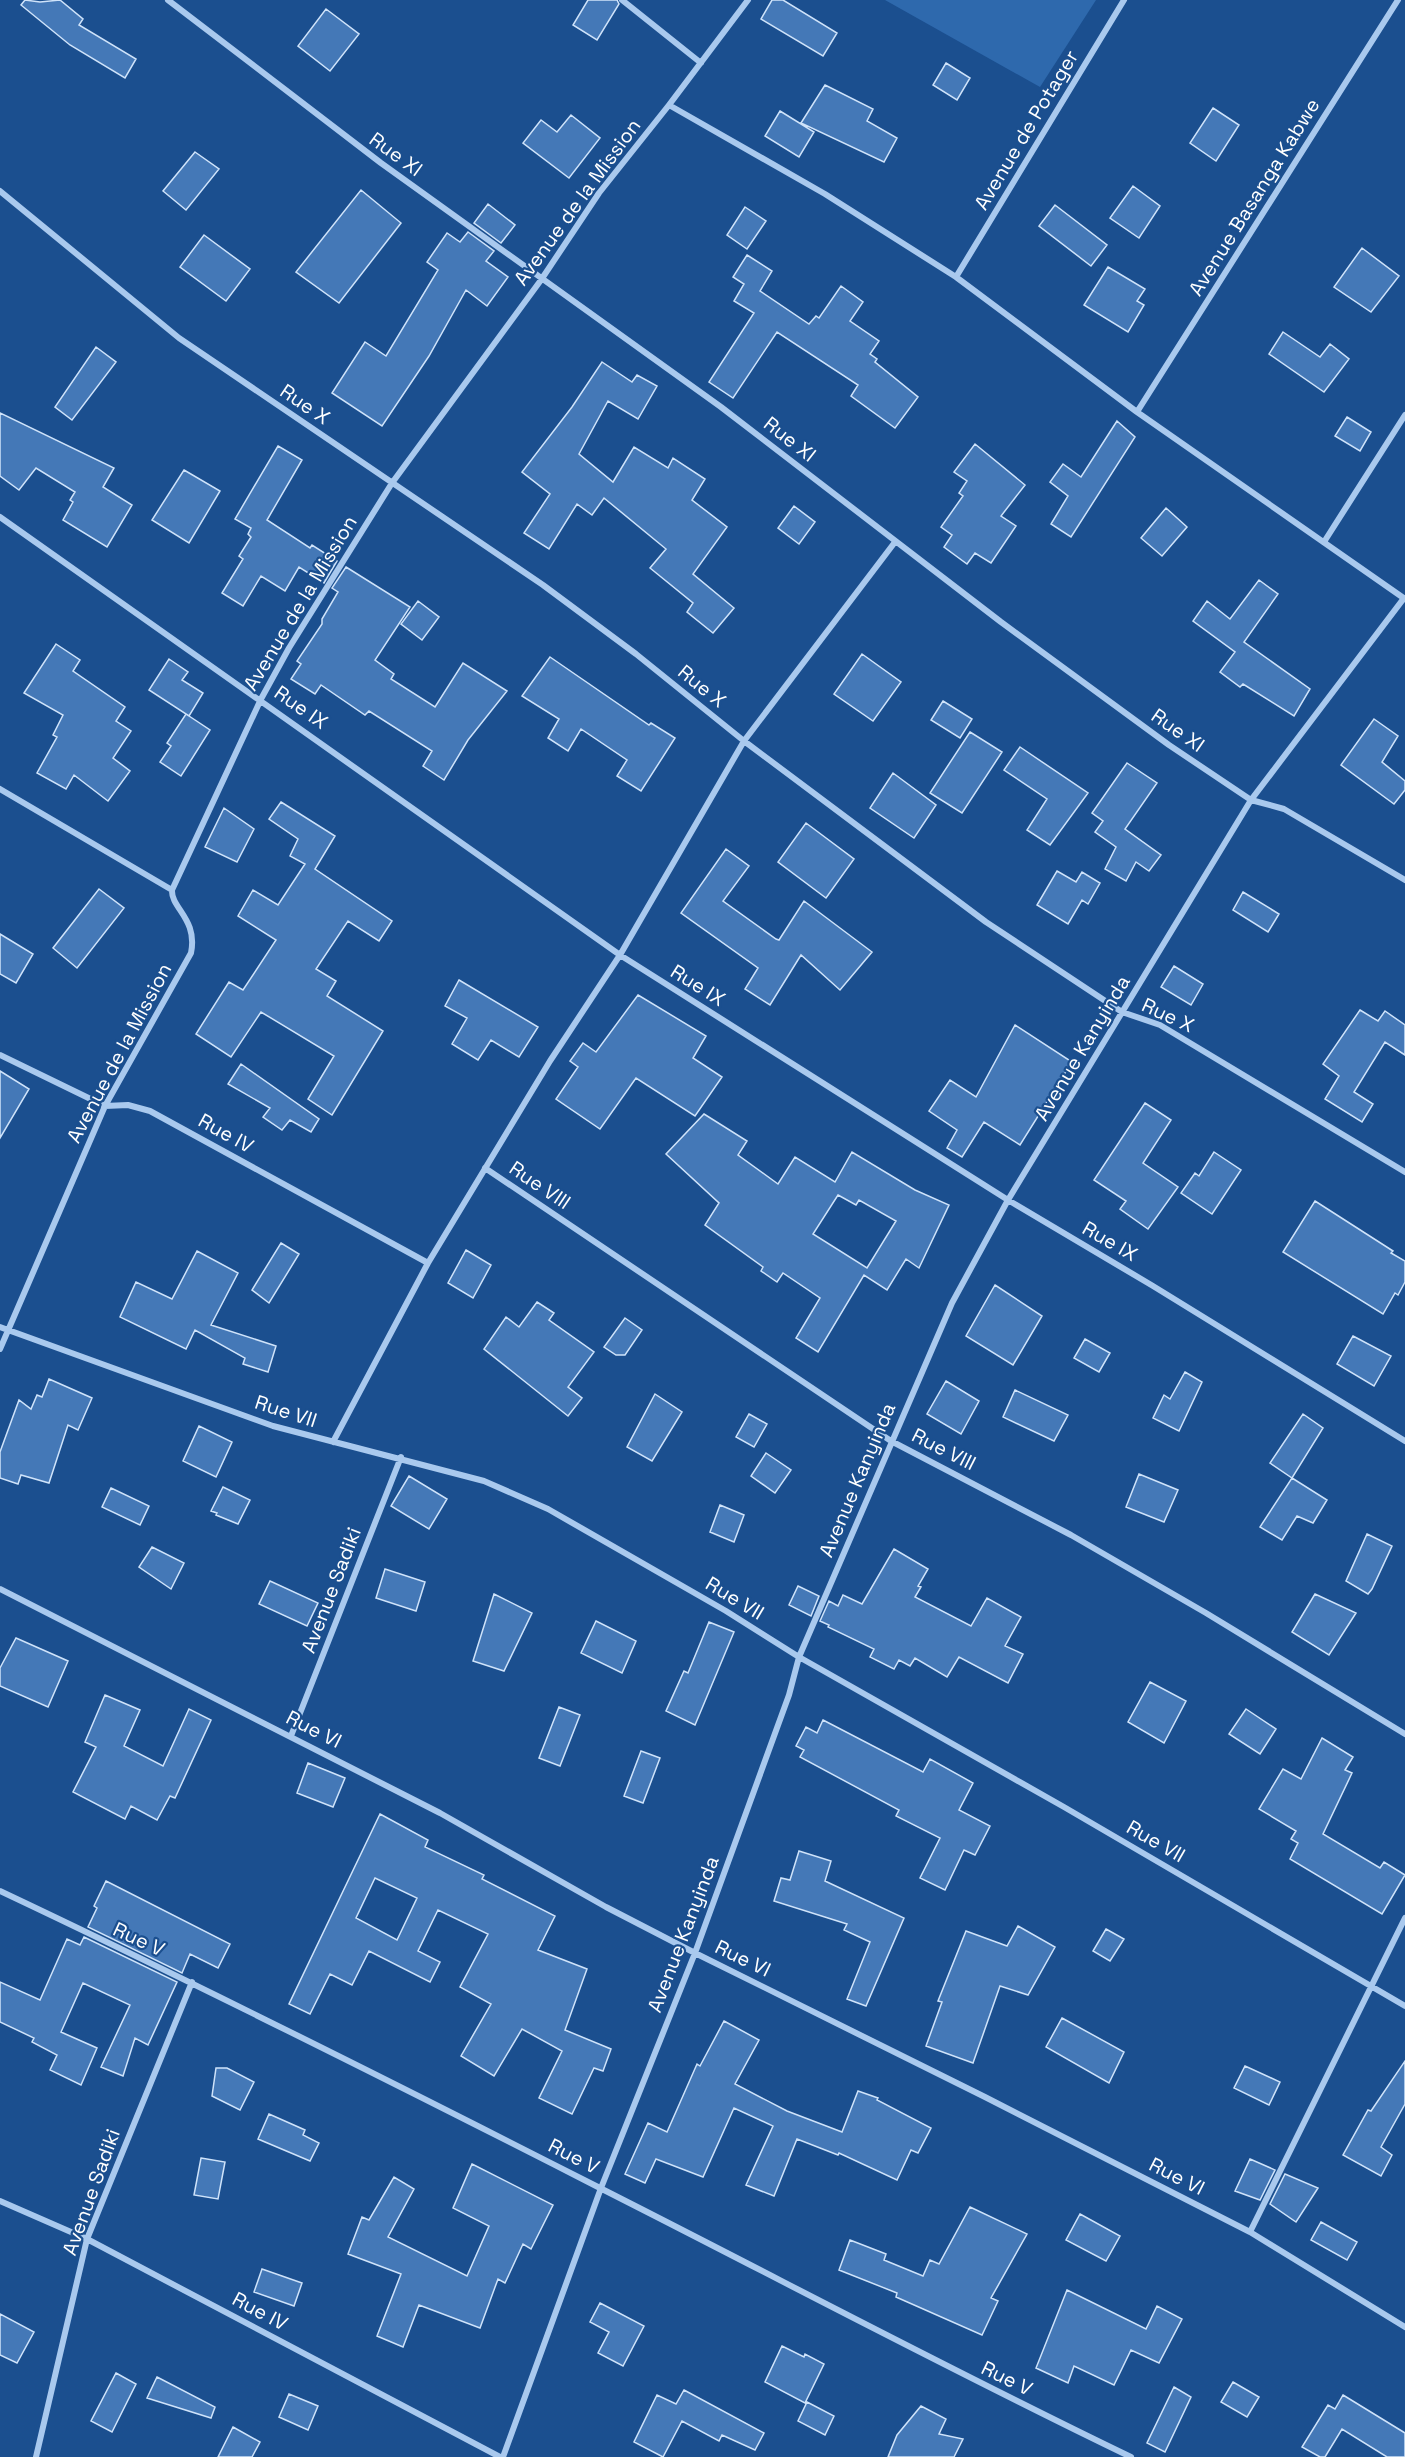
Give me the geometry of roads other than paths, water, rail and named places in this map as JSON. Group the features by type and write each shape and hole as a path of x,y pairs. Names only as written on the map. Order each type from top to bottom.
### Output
{"street":[{"name":"Rue XI","path":"168,0 371,156 721,407 1084,684 1251,800 1284,809 1405,880"},
{"path":"622,0 701,63"},
{"name":"Avenue de la Mission","path":"0,1349 105,1106 191,953 193,944 190,927 172,896 172,890 261,699 295,638 392,483 541,280 599,193 748,0"},
{"name":"Avenue de Potager","path":"956,277 1124,0"},
{"name":"Avenue Basanga Kabwe","path":"1137,412 1398,0"},
{"path":"669,105 825,194 956,277 1137,412 1404,599"},
{"name":"Rue X","path":"0,191 179,338 543,585 636,654 744,741 986,922 1122,1012 1160,1025 1405,1172"},
{"path":"1324,542 1405,415"},
{"name":"Rue IX","path":"0,517 261,699 620,955 1008,1200 1154,1286 1405,1441"},
{"path":"333,1442 428,1263 550,1061 620,955 744,741 895,542"},
{"name":"Avenue Kanyinda","path":"502,2457 601,2188 694,1953 789,1695 799,1657 952,1303 1008,1200 1251,800 1404,599"},
{"path":"0,789 172,890"},
{"name":"Rue IV","path":"0,1055 105,1106 128,1105 150,1111 428,1263"},
{"name":"Rue VIII","path":"485,1168 891,1441 1071,1535 1206,1613 1405,1734"},
{"name":"Rue VII","path":"0,1327 273,1426 484,1480 548,1509 726,1611 799,1657 1064,1807 1405,2006"},
{"name":"Avenue Sadiki","path":"291,1736 400,1457"},
{"name":"Rue VI","path":"0,1589 440,1813 606,1907 694,1953 985,2097 1250,2232 1405,2326"},
{"name":"Rue V","path":"0,1891 192,1982 601,2188 951,2369 1131,2457"},
{"path":"1250,2232 1405,1918"},
{"name":"Avenue Sadiki","path":"36,2457 87,2239 192,1982"},
{"name":"Rue IV","path":"0,2201 87,2239 502,2457"}]}
